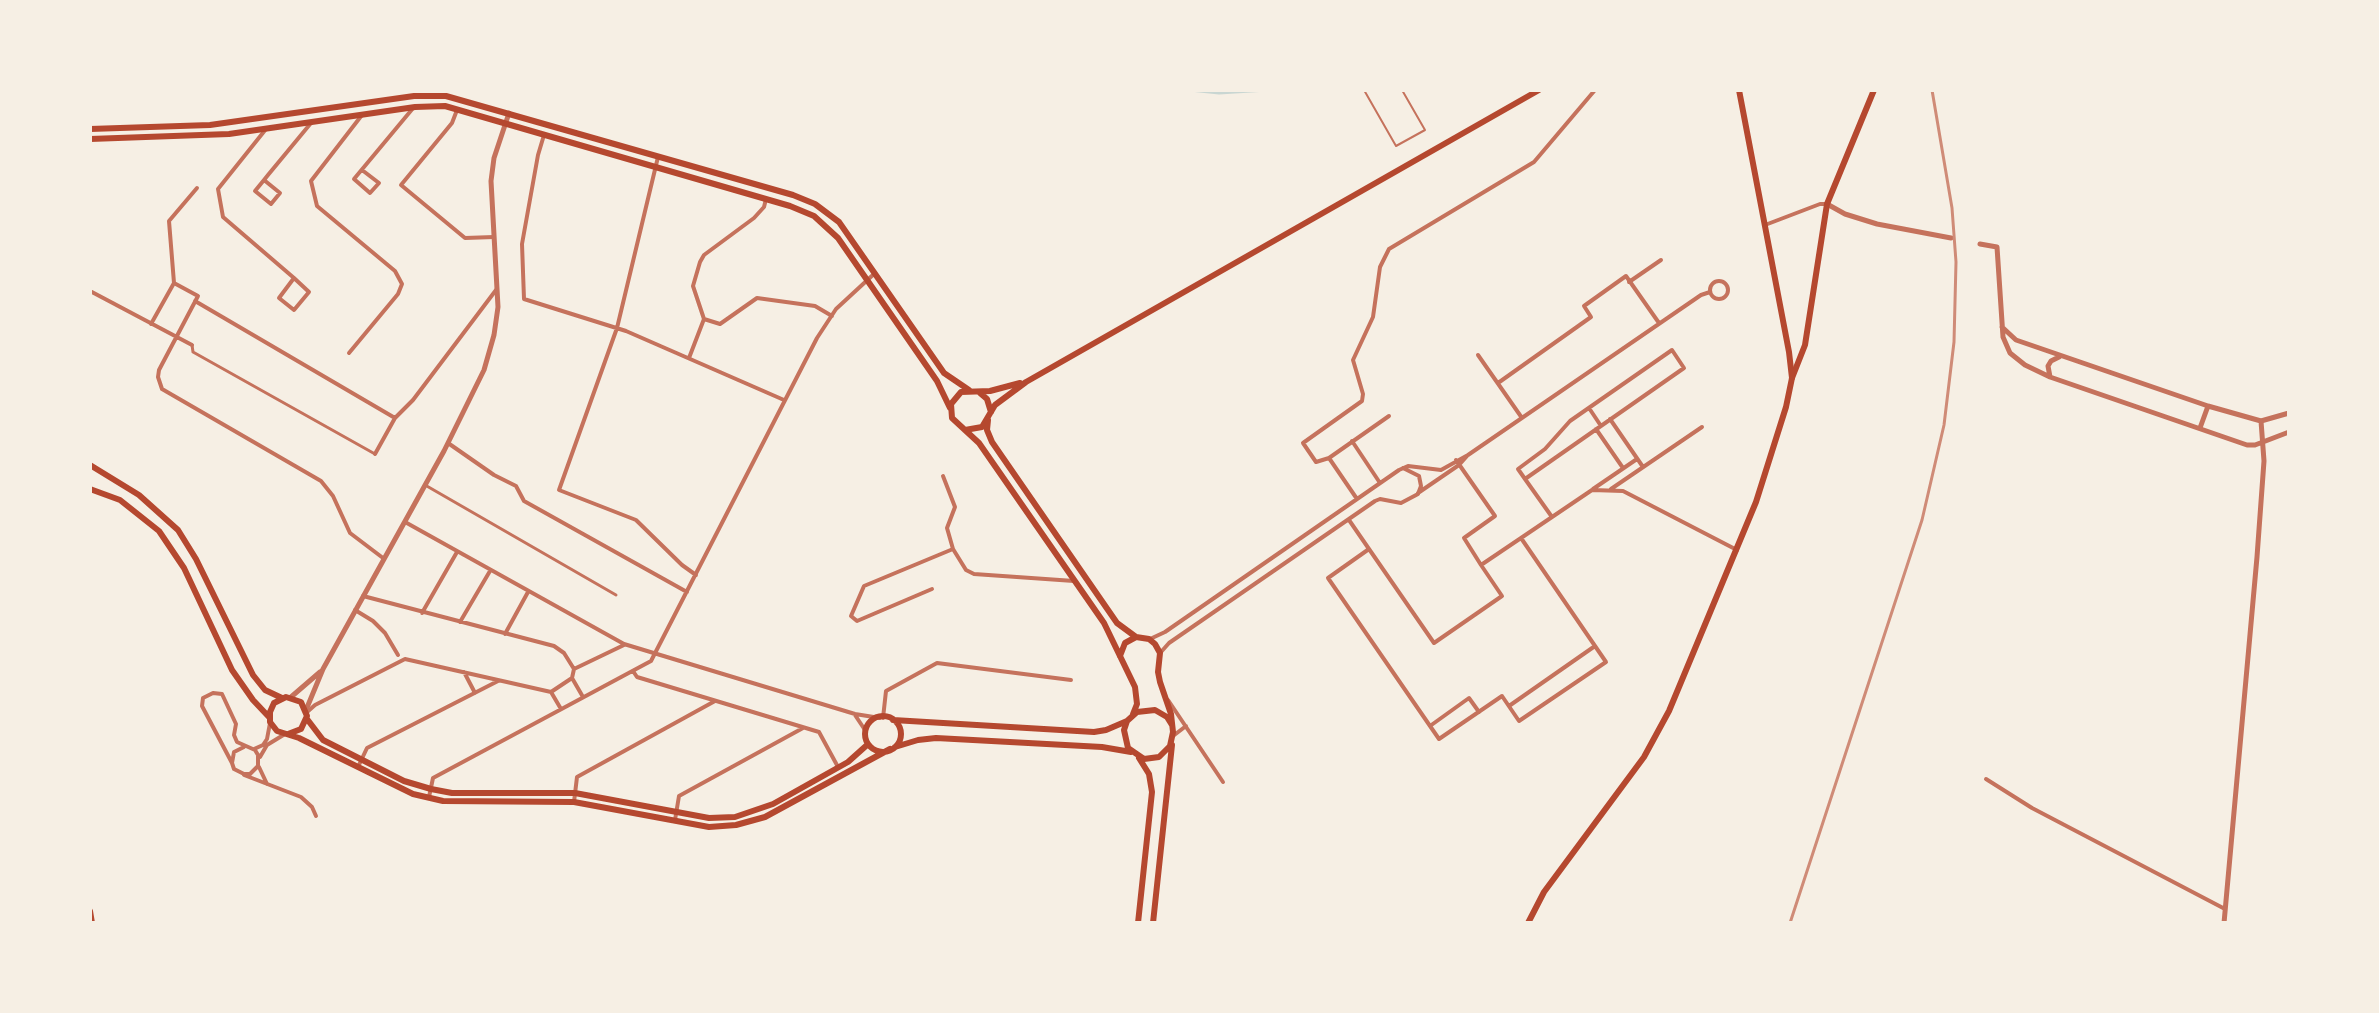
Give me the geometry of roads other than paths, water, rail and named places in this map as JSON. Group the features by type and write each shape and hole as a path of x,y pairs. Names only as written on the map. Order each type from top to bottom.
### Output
{"main road":[{"path":"1153,923 1173,739 1172,725 1158,672 1160,653 1149,639 1136,637 1117,623 992,442 987,430 991,412 1000,400 1026,382 1539,90"},
{"path":"1739,90 1766,225 1792,378"},
{"path":"1528,923 1544,892 1644,757 1656,735 1737,550 1777,441 1792,378 1805,345 1827,204 1874,90"},
{"path":"90,129 210,125 414,96 446,96 509,112 815,204 839,222 948,377 969,390 980,393 987,399 991,412"},
{"path":"445,106 446,96"},
{"path":"90,140 186,137 415,107 445,106 802,210 824,222 867,279 942,388 954,422 979,442 1104,623 1135,687 1137,704 1127,721 1114,728 1094,732 881,718 871,722 865,730 867,745 858,756 838,768 773,804 745,814 709,818 677,814 575,793 452,793 431,789 404,781 323,740 301,702 291,697 283,698 273,705 270,719"},
{"path":"915,349 924,343"},
{"path":"1789,352 1805,345"},
{"path":"980,393 1026,382"},
{"path":"950,408 955,397 969,390"},
{"path":"964,430 978,429 988,420"},
{"path":"90,465 140,495 178,530 196,559 253,675 265,690 283,698"},
{"path":"90,489 120,500 159,531 184,568 232,670 277,731 401,789 429,798 450,801 574,802 675,823 709,827 755,820 892,748 901,741 902,734 899,725 893,720"},
{"path":"1120,656 1125,644 1136,637"},
{"path":"1133,714 1146,709 1155,710 1167,717 1172,725"},
{"path":"286,734 301,729 306,714"},
{"path":"1127,721 1123,735 1131,752"},
{"path":"867,745 877,751 918,740 936,738 1102,747 1131,752 1139,757 1149,774 1152,792 1138,923"},
{"path":"1139,757 1159,757 1167,750 1173,739"},
{"path":"90,911 92,923"}],"street":[{"path":"1389,416 1329,458 1316,462 1303,443 1362,401 1363,394 1353,360 1372,317 1377,279 1389,249 1534,162 1595,90"},
{"path":"363,170 379,183 370,193 354,180 415,107"},
{"path":"458,110 452,123 401,185 465,238 494,237"},
{"path":"306,714 323,669 448,443 484,370 494,335 498,286 491,181 509,112"},
{"path":"349,353 398,294 402,284 395,271 317,206 311,181 363,114"},
{"path":"264,180 280,193 271,204 255,191 268,175 312,122"},
{"path":"267,128 218,189 223,217 286,271 294,278 309,292 294,309 279,298 294,278"},
{"path":"544,134 522,244 524,299 617,328 784,400"},
{"path":"658,156 617,328 559,490 636,520 682,565 696,575"},
{"path":"151,324 174,283 169,221 197,188"},
{"path":"689,358 704,319 693,286 700,262 704,255 754,218 764,207 766,199"},
{"path":"1766,225 1820,204 1827,204 1845,214 1877,224 1951,238"},
{"path":"1980,244 1997,247 2005,346 2025,365 2247,446 2262,443 2289,432"},
{"path":"1629,282 1661,260"},
{"path":"429,798 434,778 651,661 784,400 832,316 867,279 876,273"},
{"path":"1497,383 1591,317 1584,306 1626,276 1659,324"},
{"path":"1149,639 1165,632 1403,468 1413,466 1436,471 1468,455 1701,295 1710,292 1715,282 1721,281 1729,287 1726,297 1721,300 1716,299 1710,292"},
{"path":"174,283 198,296 159,370 158,377 162,389 321,481 333,496 350,533 383,558"},
{"path":"90,291 192,345 193,352 375,454 395,418 413,400 498,286"},
{"path":"704,319 720,324 758,298 816,306 832,316"},
{"path":"195,302 395,418"},
{"path":"2002,327 2016,340 2208,406 2260,421 2289,413"},
{"path":"1525,478 1684,368 1672,351 1570,421 1545,450 1518,469 1552,517"},
{"path":"1478,356 1522,418"},
{"path":"2050,376 2048,366 2051,361 2061,357"},
{"path":"2200,428 2208,406"},
{"path":"1588,408 1623,468"},
{"path":"1610,419 1643,467"},
{"path":"2224,923 2264,461 2260,421"},
{"path":"1610,490 1702,427"},
{"path":"1352,441 1380,483"},
{"path":"448,443 494,475 516,486 524,501 687,592"},
{"path":"1160,653 1169,643 1380,499 1401,503 1459,465 1468,455"},
{"path":"1329,458 1358,499"},
{"path":"1481,565 1637,459"},
{"path":"1348,520 1434,643 1502,596 1464,538 1495,516 1455,460"},
{"path":"1403,468 1419,476 1421,486 1418,494"},
{"path":"943,477 955,507 946,528 953,549 966,570 974,574 1074,581"},
{"path":"425,485 616,595"},
{"path":"1592,490 1623,490 1737,550"},
{"path":"404,522 624,644 855,714 881,718 885,691 937,663 1071,680"},
{"path":"1369,549 1328,578 1439,739 1502,696 1519,720 1606,662 1521,538"},
{"path":"932,589 857,621 851,616 864,586 953,549"},
{"path":"422,613 457,552"},
{"path":"460,622 490,571"},
{"path":"505,634 528,592"},
{"path":"363,595 422,613 554,646 564,653 574,669 572,678 583,698"},
{"path":"355,610 373,621 385,633 398,654"},
{"path":"574,669 624,644"},
{"path":"1509,706 1595,646"},
{"path":"306,714 315,705 405,659 551,692 572,678"},
{"path":"291,697 323,669"},
{"path":"633,671 637,677 819,732 838,768"},
{"path":"464,672 472,694"},
{"path":"358,767 368,748 499,681"},
{"path":"551,692 561,709"},
{"path":"270,719 267,739 263,745 253,749 244,747 234,735 236,724 222,694 213,693 203,698 202,706 238,773 250,774 258,766 267,745 286,734"},
{"path":"1165,696 1223,782"},
{"path":"1430,726 1469,698 1479,712"},
{"path":"574,802 577,777 716,700"},
{"path":"855,714 865,730"},
{"path":"1173,739 1186,726"},
{"path":"675,823 679,796 804,728"},
{"path":"232,764 234,752 244,747"},
{"path":"253,749 260,760"},
{"path":"258,766 262,779 270,786"},
{"path":"244,774 301,797 312,807 316,816"},
{"path":"1986,779 2032,808 2225,909"}],"lane":[{"path":"1364,90 1396,146 1425,130 1402,90"}],"waterway":[{"path":"1190,90 1219,93 1267,90"}],"railway":[{"path":"1790,923 1922,520 1944,425 1954,342 1956,262 1952,208 1932,90"}]}
